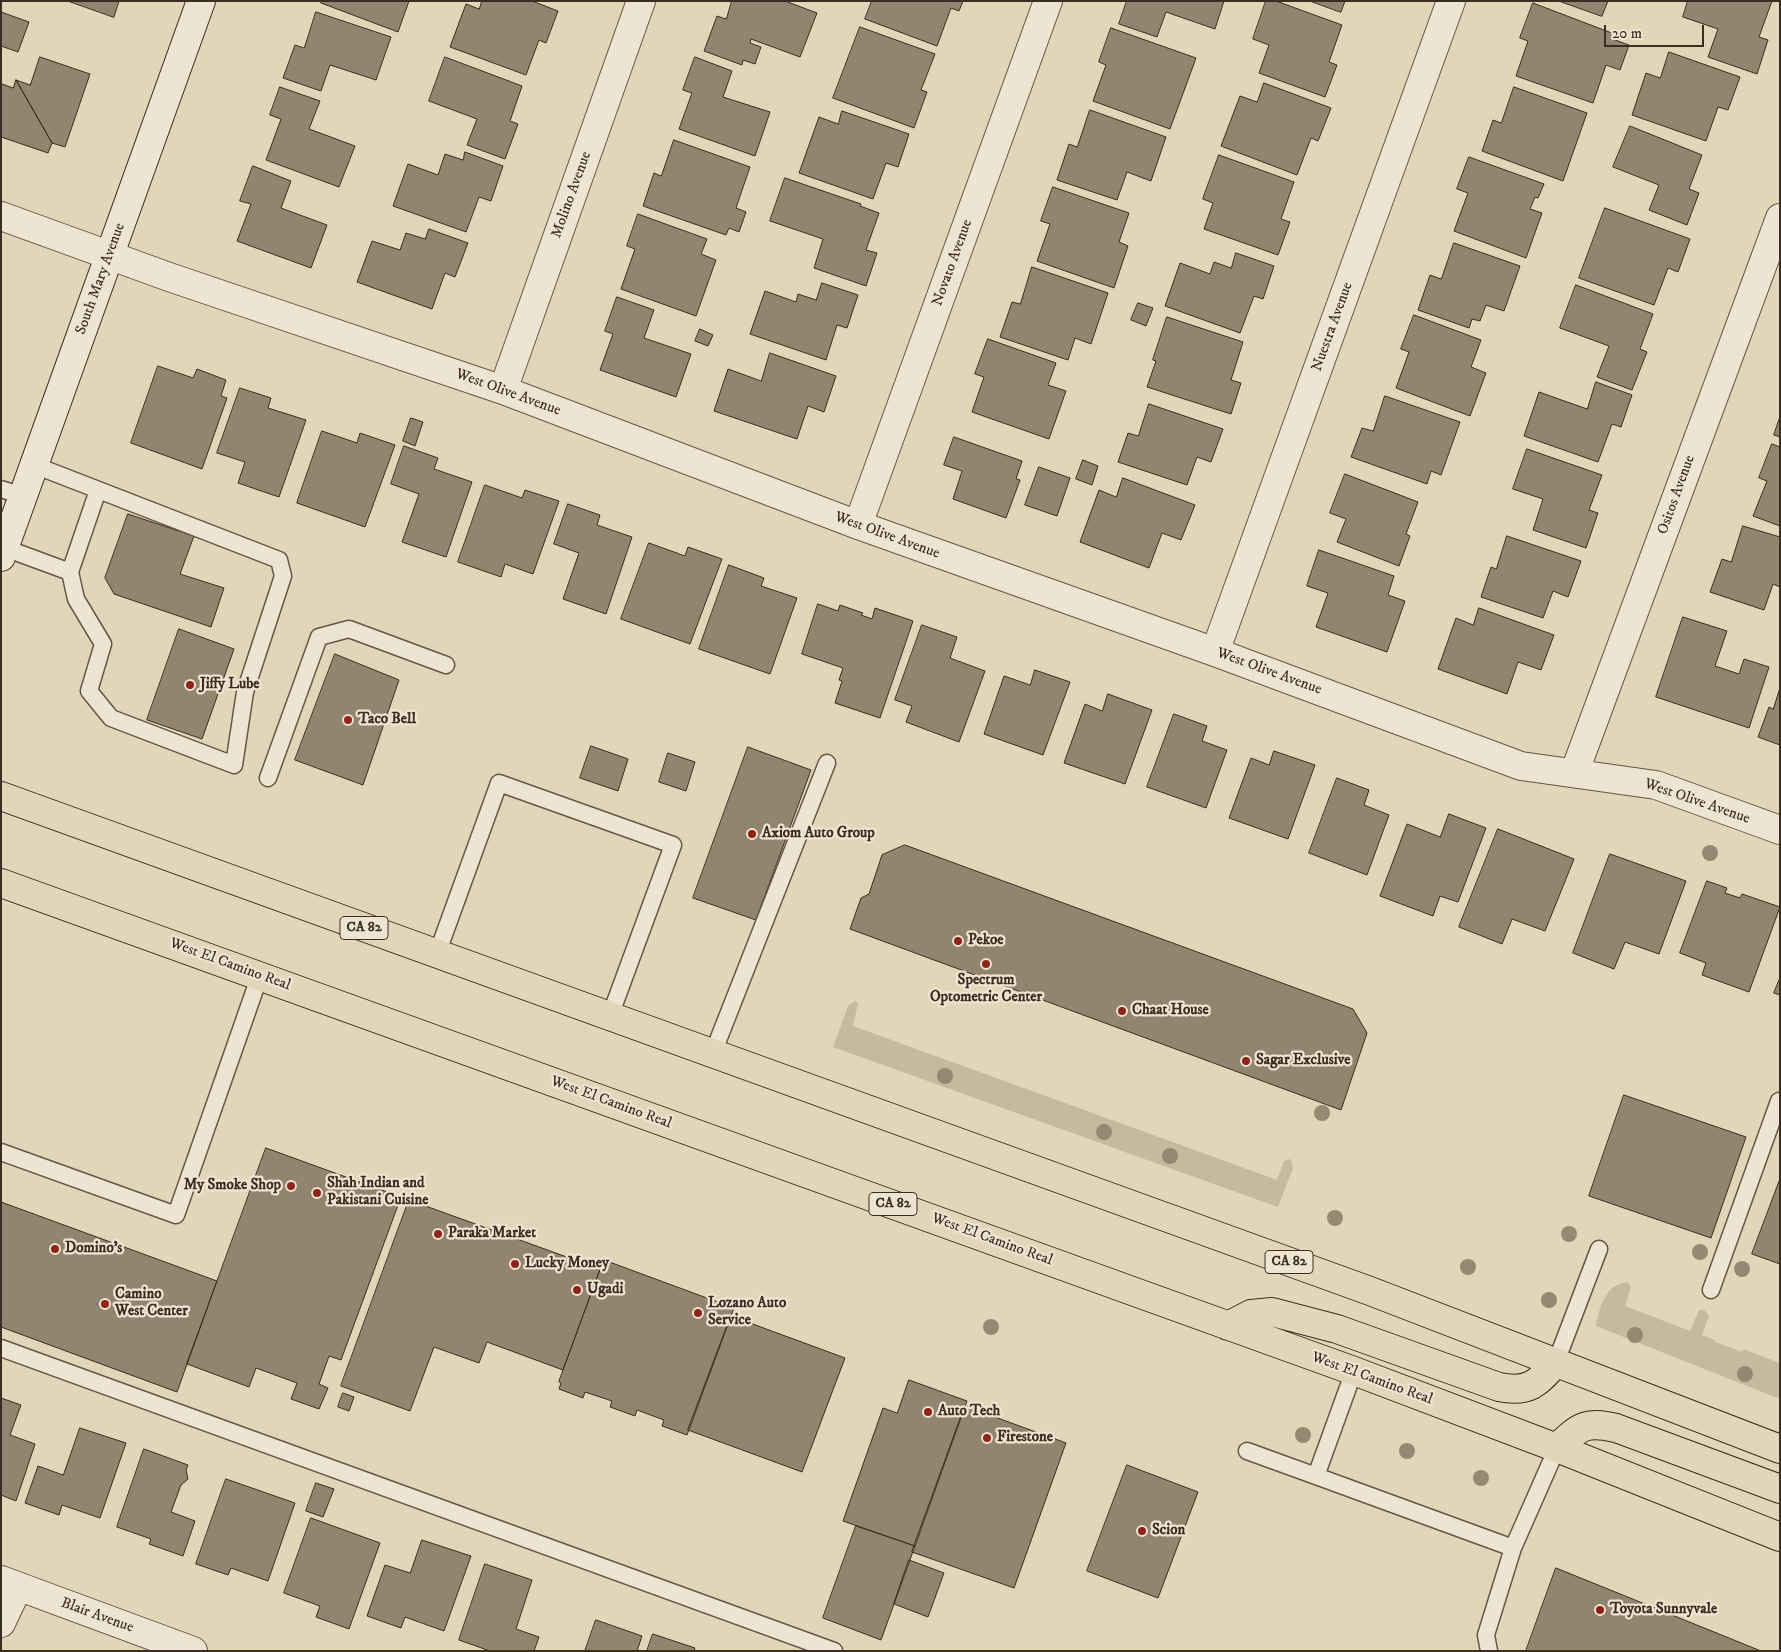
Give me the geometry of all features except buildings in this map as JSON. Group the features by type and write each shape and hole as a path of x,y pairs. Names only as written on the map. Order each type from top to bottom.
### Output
{"main road":[{"name":"CA 82","path":"1,796 1370,1291 1780,1450"},
{"name":"West El Camino Real","path":"1,883 1354,1371 1557,1448 1780,1538"},
{"path":"1228,1326 1251,1314 1272,1312 1337,1329 1499,1387 1515,1390 1528,1387 1541,1380 1556,1362"},
{"path":"1557,1448 1572,1433 1596,1424 1616,1428 1780,1489"}],"street":[{"name":"South Mary Avenue","path":"3,553 12,492 34,465 201,1"},
{"name":"Molino Avenue","path":"503,390 641,1"},
{"name":"Novato Avenue","path":"858,526 1048,1"},
{"name":"Nuestra Avenue","path":"1215,652 1451,1"},
{"name":"West Olive Avenue","path":"1,216 109,256 503,390 858,526 1215,652 1521,766 1574,771 1656,785 1780,830"},
{"name":"Ositos Avenue","path":"1574,771 1780,218"},
{"path":"1,1623 10,1583"},
{"name":"Blair Avenue","path":"10,1583 193,1651"}],"lane":[{"path":"34,465 279,560 283,576 245,692 234,766 112,718 89,691 103,644 76,599 70,572 98,490"},
{"path":"3,553 70,572"},
{"path":"268,778 320,637 349,629 446,665"},
{"path":"713,1053 827,763"},
{"path":"437,954 499,782 673,845 610,1016"},
{"path":"1,1152 176,1216 260,976"},
{"path":"1710,1290 1779,1101"},
{"path":"1556,1362 1599,1249"},
{"path":"1,1348 834,1651"},
{"path":"1316,1476 1354,1371"},
{"path":"1489,1651 1486,1635 1513,1548 1557,1448"},
{"path":"1248,1451 1513,1548"}],"shaded area":[{"path":"855,1001 858,1003 853,1026 1277,1180 1284,1161 1291,1159 1293,1168 1278,1207 833,1047 848,1006"},
{"path":"1628,1282 1631,1287 1625,1306 1690,1331 1699,1310 1704,1310 1709,1316 1702,1335 1742,1352 1743,1349 1780,1363 1780,1399 1596,1326 1602,1304 1609,1292 1620,1283"}],"place":[{"name":"Jiffy Lube","path":"190,685"},
{"name":"Taco Bell","path":"348,720"},
{"name":"Axiom Auto Group","path":"752,834"},
{"name":"Pekoe","path":"958,941"},
{"name":"Spectrum Optometric Center","path":"986,964"},
{"name":"Chaat House","path":"1122,1011"},
{"name":"Sagar Exclusive","path":"1246,1061"},
{"name":"My Smoke Shop","path":"291,1186"},
{"name":"Shah Indian and Pakistani Cuisine","path":"317,1193"},
{"name":"Paraka Market","path":"438,1234"},
{"name":"Domino's","path":"55,1249"},
{"name":"Lucky Money","path":"515,1264"},
{"name":"Ugadi","path":"577,1290"},
{"name":"Camino West Center","path":"105,1304"},
{"name":"Lozano Auto Service","path":"698,1313"},
{"name":"Auto Tech","path":"928,1412"},
{"name":"Firestone","path":"987,1438"},
{"name":"Scion","path":"1142,1531"},
{"name":"Toyota Sunnyvale","path":"1600,1610"}]}
